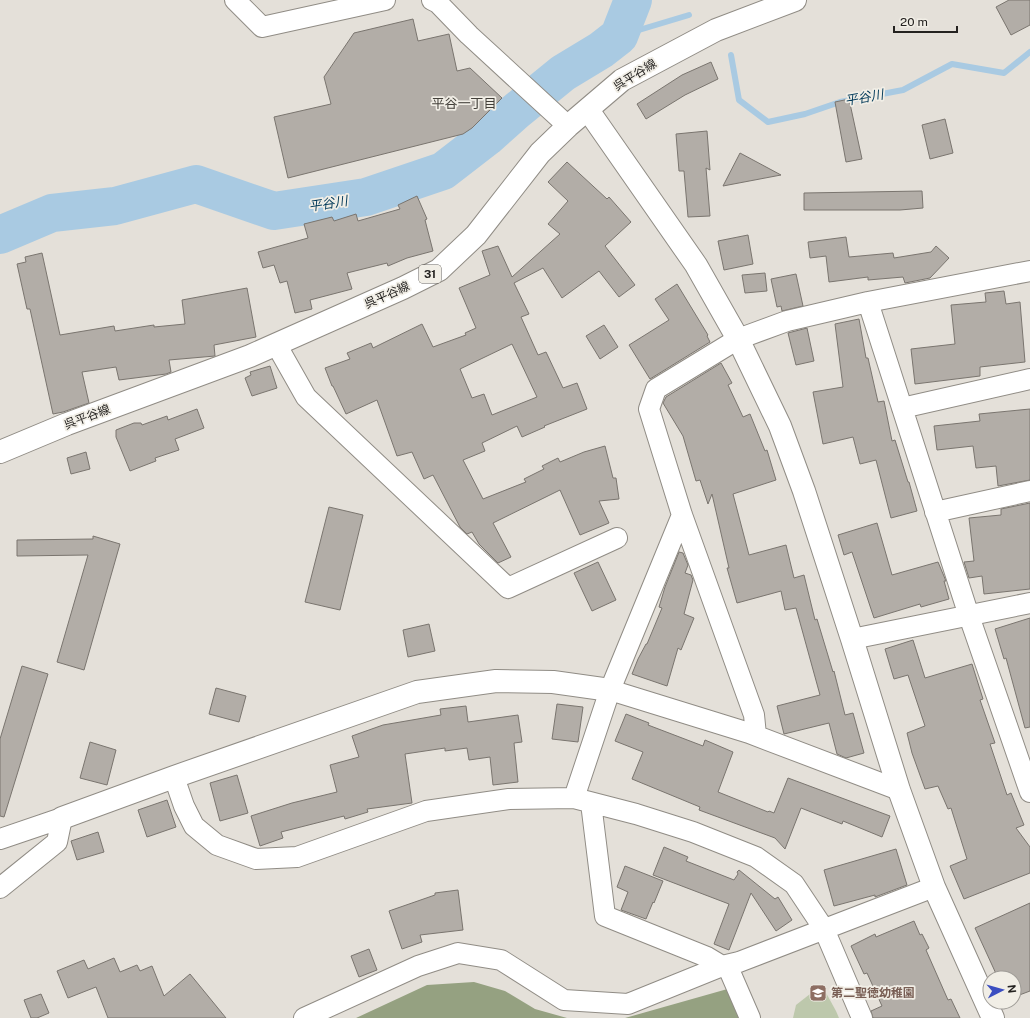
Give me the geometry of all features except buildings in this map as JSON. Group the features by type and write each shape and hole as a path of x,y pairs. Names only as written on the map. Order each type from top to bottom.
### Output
{"street":[{"path":"235,0 262,27 385,0"},
{"path":"432,0 438,3 469,35 568,126"},
{"name":"呉平谷線","path":"0,452 67,424 250,356 439,270 476,235 540,153 568,126 622,80 716,30 795,0"},
{"path":"588,110 696,265 738,339 780,426 804,491 899,790 934,887 993,1018"},
{"path":"756,735 754,715 682,515 649,409 656,389 738,339 787,321 868,302 1030,271"},
{"path":"868,302 968,616 1030,792"},
{"path":"276,344 306,397 508,588 617,538"},
{"path":"902,408 1030,379"},
{"path":"935,512 1030,491"},
{"path":"682,515 610,690 582,801 605,916 707,957 725,966 750,1018"},
{"path":"852,639 1030,603"},
{"path":"0,839 417,692 496,681 553,682 610,690 756,735 899,790"},
{"path":"174,777 184,806 194,826 217,845 256,859 297,857 426,811 509,799 582,801 636,814 693,832 756,857 794,884 824,929 862,1018"},
{"path":"0,888 56,842 62,818"},
{"path":"304,1018 418,966 458,953 501,960 564,1000 628,1004 934,887"}],"green space":[{"path":"474,982 505,991 535,1009 567,1018 356,1018 427,985"},
{"path":"731,988 743,1018 625,1018"},
{"path":"825,991 839,1018 793,1018 796,1005 810,994"}],"waterway":[{"name":"平谷川","path":"0,235 52,213 115,206 196,184 274,211 366,197 443,171 487,137 563,73 601,50 619,36 633,0"},
{"name":"平谷川","path":"619,36 689,15"},
{"name":"平谷川","path":"731,55 739,100 768,122 805,114 840,102 903,90 952,64 1004,73 1030,52"}],"place":[{"name":"第二聖徳幼稚園","path":"818,993"}],"district":[{"name":"平谷一丁目","path":"464,103"}]}
